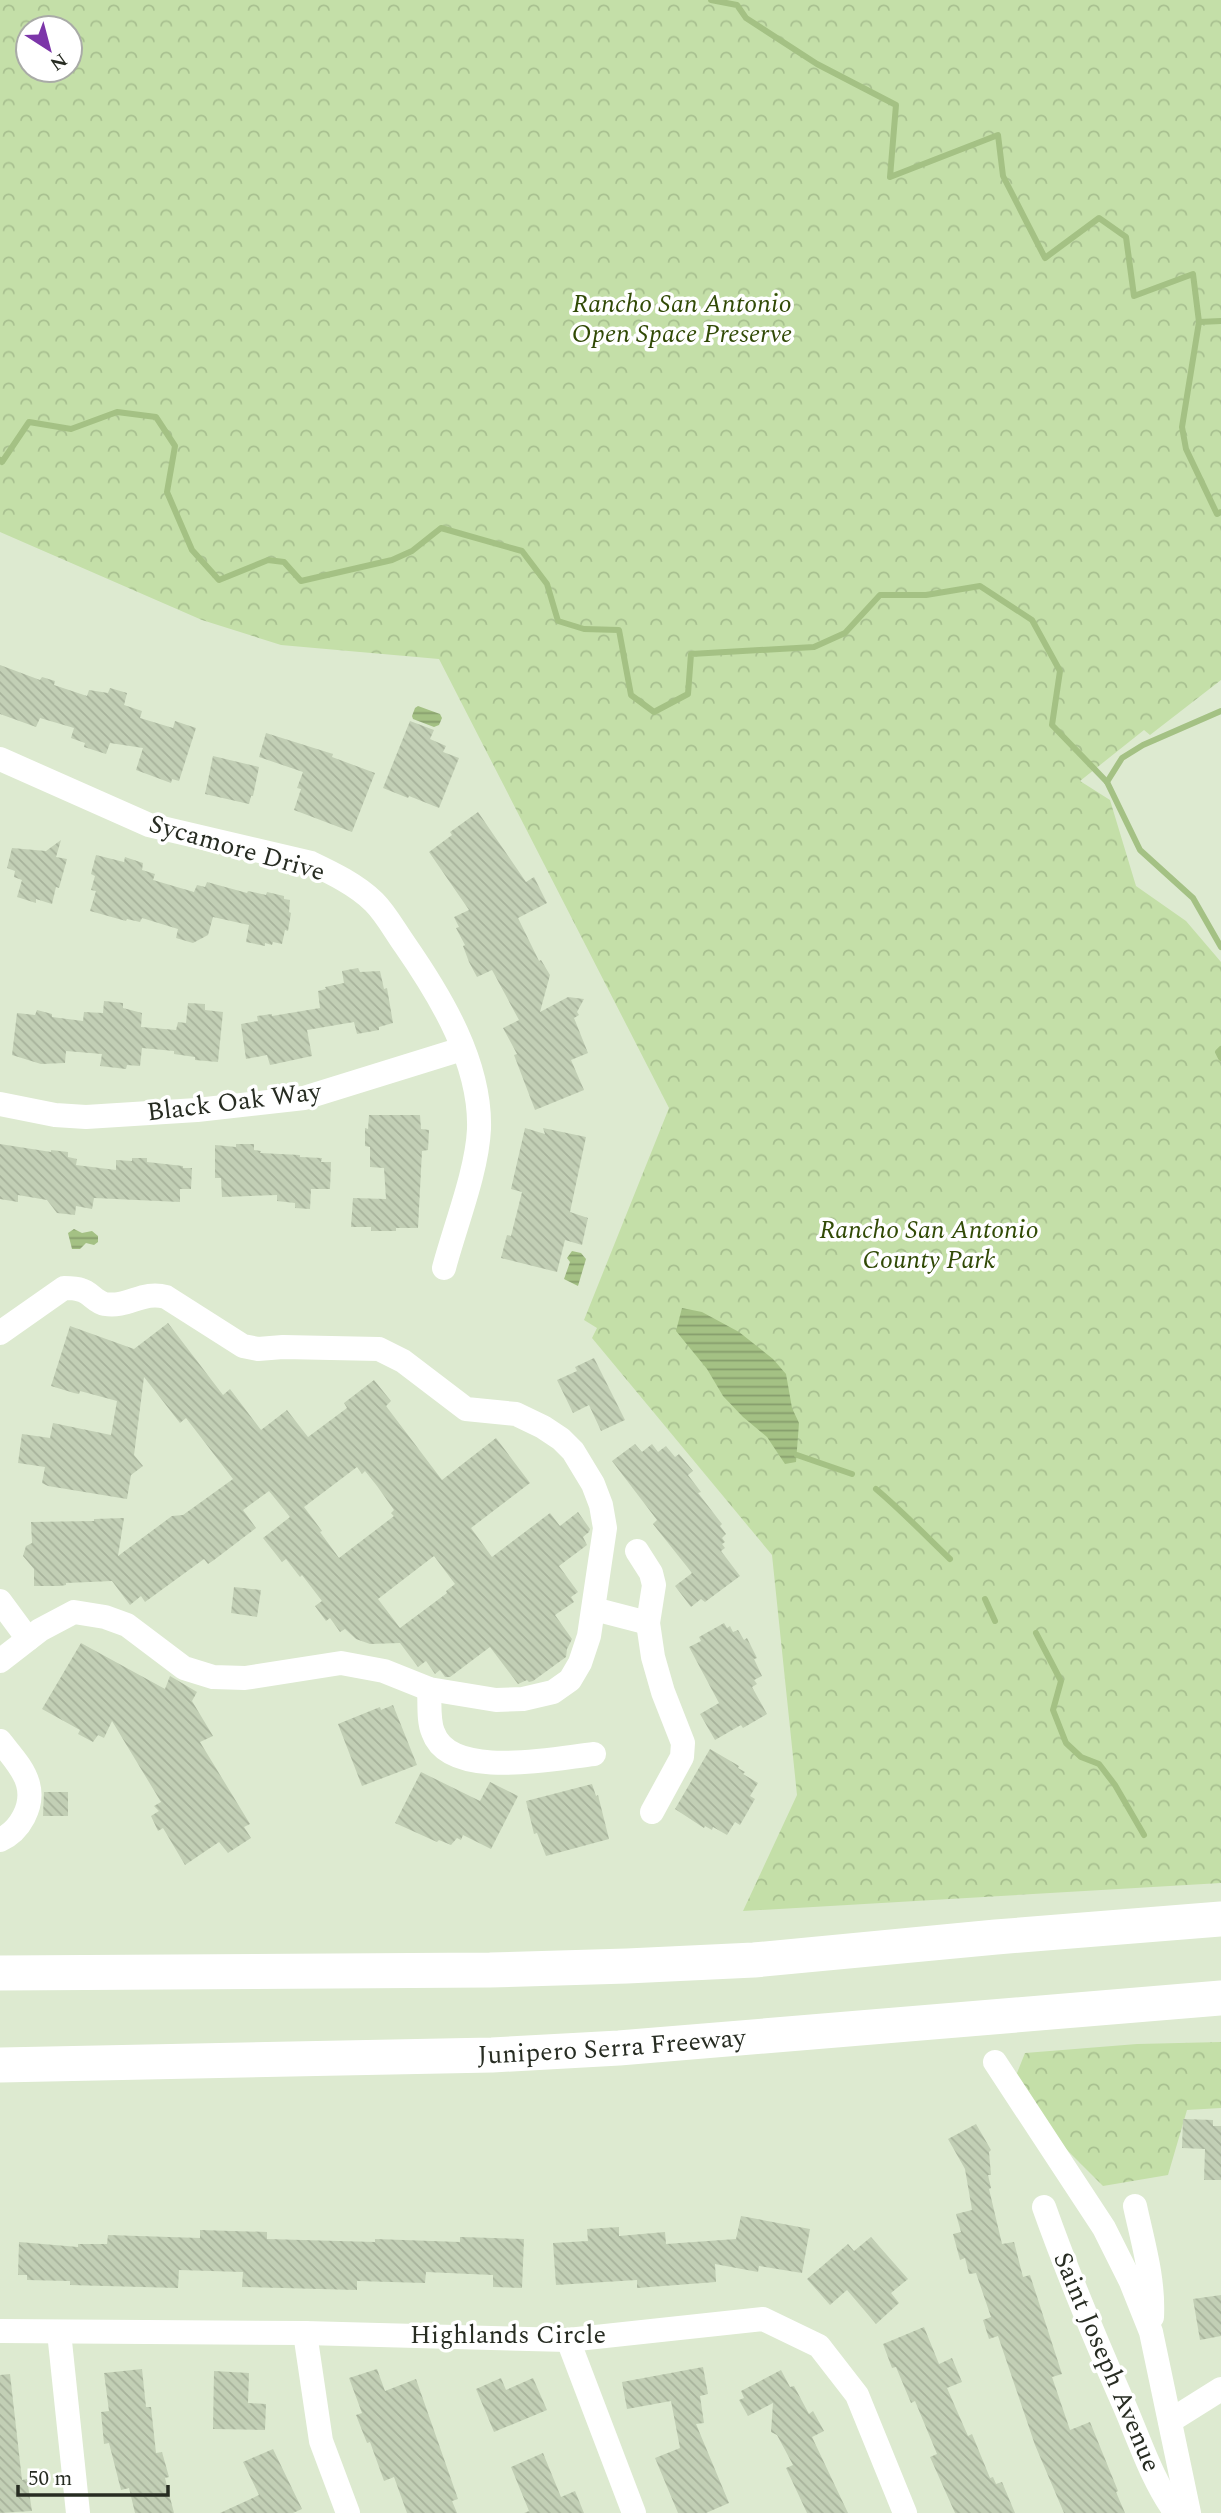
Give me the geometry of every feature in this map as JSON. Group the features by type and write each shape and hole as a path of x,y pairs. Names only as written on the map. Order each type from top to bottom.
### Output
{"highway":[{"path":"0,1973 477,1970 626,1966 754,1960 1221,1919"},
{"name":"Junipero Serra Freeway","path":"0,2065 492,2055 620,2048 1221,1998"}],"street":[{"name":"Sycamore Drive","path":"0,759 149,825 311,863 333,873 374,901 431,984 449,1016 462,1049 478,1111 479,1130 470,1176 444,1268"},
{"name":"Black Oak Way","path":"0,1104 55,1115 86,1116 197,1110 304,1098 462,1049"},
{"path":"0,1333 64,1288 83,1290 104,1304 119,1304 153,1293 166,1297 243,1346 258,1349 379,1349 404,1360 466,1409 516,1414 544,1427 561,1439 573,1451 593,1484 601,1505 605,1528 594,1609 580,1663 570,1680 553,1692 523,1699 496,1700 429,1689 369,1667 341,1663 245,1678 213,1677 184,1668 127,1625 105,1617 74,1612 28,1639 0,1661"},
{"path":"636,1551 651,1573 654,1585 648,1623 653,1657 683,1743 682,1757 652,1812"},
{"path":"0,1601 28,1639"},
{"path":"594,1609 648,1623"},
{"path":"429,1689 432,1731 440,1745 452,1754 468,1760 521,1762 594,1754"},
{"path":"0,1741 23,1773 30,1800 17,1828 0,1840"},
{"name":"Saint Joseph Avenue","path":"995,2062 1104,2228 1131,2282 1151,2332 1189,2513"},
{"path":"1135,2206 1153,2302 1151,2332"},
{"name":"Saint Joseph Avenue","path":"1044,2207 1064,2264 1108,2369 1147,2458 1176,2513"},
{"name":"Highlands Circle","path":"0,2331 305,2333 568,2340 763,2319 819,2346 857,2395 905,2513"},
{"path":"59,2332 78,2513"},
{"path":"305,2333 321,2441 348,2513"},
{"path":"568,2340 634,2513"},
{"path":"1170,2421 1221,2389"}],"green space":[{"path":"0,0 1221,0 1221,680 1150,735 1144,730 1080,781 1110,800 1136,886 1186,921 1221,962 1221,1883 743,1911 797,1795 772,1555 592,1338 597,1328 584,1320 669,1108 439,659 281,645 202,620 0,532"},
{"path":"1221,2042 1221,2108 1187,2110 1168,2175 1103,2186 1062,2145 1015,2078 1025,2053 1137,2044"}],"shaded area":[{"path":"418,706 440,714 442,718 439,725 434,727 413,719"},
{"path":"74,1229 82,1233 92,1231 98,1236 98,1242 94,1245 86,1243 80,1249 72,1249 68,1233"},
{"path":"572,1251 581,1253 586,1259 578,1286 564,1279 570,1262 567,1258"},
{"path":"682,1308 702,1312 739,1332 773,1359 786,1374 792,1408 799,1423 796,1462 785,1464 767,1437 723,1396 707,1369 676,1331"}],"building":[{"path":"0,665 40,680 42,677 55,681 54,685 87,696 89,690 108,693 110,688 127,693 124,705 142,711 140,718 173,728 175,721 196,728 179,781 172,779 171,783 136,770 143,748 110,743 106,754 84,747 85,743 71,738 74,728 40,718 36,727 0,714"},
{"path":"410,721 434,730 430,739 446,746 443,752 459,758 439,808 383,788"},
{"path":"266,733 333,754 332,757 375,773 352,832 294,810 301,789 297,788 303,772 259,757"},
{"path":"213,756 259,767 249,804 205,794"},
{"path":"478,812 526,882 534,877 547,903 518,918 539,961 541,960 550,975 540,1012 568,997 584,999 577,1012 579,1015 574,1018 588,1053 571,1060 584,1090 535,1110 514,1055 517,1054 503,1028 519,1020 492,970 477,977 469,962 454,917 469,910 429,852 452,835 450,832"},
{"path":"61,840 56,857 67,859 52,904 36,899 36,903 17,897 22,880 14,877 15,871 7,868 12,848 46,851"},
{"path":"96,855 124,862 125,857 143,863 142,870 155,874 153,880 194,892 197,885 205,887 207,882 247,893 266,895 267,892 284,896 284,899 290,900 288,931 285,930 282,944 273,942 272,945 265,943 265,946 246,942 249,925 213,917 208,935 193,943 176,938 178,929 142,918 140,922 126,921 90,911 96,891 91,890 95,876 91,874"},
{"path":"358,968 360,972 380,971 384,989 387,988 393,1023 379,1027 379,1030 357,1034 354,1022 307,1030 312,1056 270,1065 267,1055 246,1059 241,1024 258,1021 257,1016 320,1008 318,991 344,983 342,971"},
{"path":"104,1001 123,1003 123,1008 142,1013 141,1027 176,1030 178,1022 186,1023 188,1003 205,1004 205,1010 223,1012 218,1062 195,1060 195,1057 174,1054 174,1051 142,1048 140,1066 127,1065 126,1069 100,1066 102,1054 66,1051 65,1063 41,1064 12,1055 17,1013 35,1015 37,1010 52,1014 52,1017 83,1021 84,1012 103,1013"},
{"path":"369,1115 420,1115 421,1129 429,1130 428,1150 422,1151 418,1228 371,1231 371,1227 351,1227 353,1198 386,1199 384,1168 370,1167 370,1147 365,1146 365,1128 368,1129"},
{"path":"525,1128 545,1134 543,1128 586,1137 570,1212 588,1218 582,1245 565,1240 557,1272 501,1258 507,1235 511,1236 522,1192 511,1189"},
{"path":"0,1144 68,1152 68,1157 77,1159 76,1165 116,1170 116,1160 132,1161 132,1158 147,1158 147,1162 192,1168 191,1189 180,1189 180,1202 94,1198 92,1209 76,1206 75,1215 57,1213 47,1200 18,1195 18,1202 0,1199"},
{"path":"236,1144 254,1144 254,1150 261,1151 260,1153 300,1155 322,1158 321,1162 331,1162 330,1189 311,1189 310,1209 295,1208 295,1203 277,1201 277,1195 222,1197 221,1178 215,1178 215,1145 236,1147"},
{"path":"168,1323 223,1395 230,1389 261,1430 287,1410 308,1437 347,1408 344,1403 374,1380 391,1401 386,1406 442,1480 496,1438 530,1483 471,1528 492,1557 550,1513 560,1526 578,1512 590,1529 583,1537 587,1545 559,1566 578,1592 571,1597 574,1602 555,1615 572,1639 566,1657 533,1681 527,1680 518,1684 490,1647 450,1677 445,1677 440,1670 435,1674 426,1661 418,1667 400,1643 370,1644 356,1639 345,1629 340,1632 330,1618 326,1621 315,1606 322,1601 302,1575 300,1577 286,1559 282,1562 263,1538 290,1517 269,1491 243,1510 256,1528 208,1564 204,1559 145,1602 141,1596 130,1605 112,1581 34,1586 34,1569 23,1556 26,1546 32,1543 31,1522 124,1518 118,1556 172,1516 183,1515 233,1479 186,1418 180,1423 144,1377 134,1455 143,1466 131,1475 127,1499 48,1486 42,1483 45,1467 18,1463 22,1434 50,1438 53,1423 111,1435 117,1401 51,1386 70,1326 134,1349","holes":["357,1467 362,1474 365,1471 377,1486 394,1510 391,1513 394,1516 339,1558 304,1507","434,1556 455,1584 400,1628 378,1599"]},
{"path":"594,1358 625,1420 601,1431 589,1405 573,1413 557,1380 577,1371 575,1367"},
{"path":"635,1444 642,1452 652,1444 658,1452 666,1446 675,1457 679,1454 693,1471 688,1475 701,1492 698,1493 722,1524 720,1526 726,1534 722,1538 725,1548 721,1551 740,1576 705,1602 701,1599 691,1607 675,1586 692,1573 653,1524 657,1520 612,1461"},
{"path":"234,1587 261,1590 257,1617 231,1613"},
{"path":"724,1623 727,1628 730,1626 733,1632 738,1630 744,1640 747,1638 757,1658 754,1659 762,1676 754,1680 757,1684 752,1687 767,1714 715,1740 700,1714 719,1703 689,1647 701,1641 699,1637"},
{"path":"81,1643 165,1689 170,1676 197,1692 192,1701 213,1736 200,1742 250,1824 244,1827 251,1838 228,1853 219,1842 185,1865 163,1828 158,1831 151,1816 159,1811 154,1806 161,1802 112,1721 104,1738 98,1735 93,1742 78,1734 80,1730 42,1709"},
{"path":"393,1705 417,1765 362,1786 338,1724 380,1707 381,1710"},
{"path":"710,1749 739,1766 738,1768 745,1772 743,1774 758,1783 750,1796 755,1799 740,1825 735,1822 727,1835 713,1827 712,1830 705,1826 704,1828 675,1809"},
{"path":"421,1772 480,1801 490,1782 518,1796 491,1849 463,1835 461,1840 457,1838 451,1845 439,1840 437,1842 395,1823"},
{"path":"592,1784 596,1796 598,1795 609,1839 546,1856 537,1833 534,1834 526,1801"},
{"path":"44,1792 68,1792 68,1816 43,1816"},
{"path":"1183,2119 1213,2120 1213,2126 1221,2126 1221,2180 1204,2180 1205,2149 1182,2148"},
{"path":"976,2124 991,2150 989,2189 1002,2244 1014,2242 1023,2277 1030,2275 1062,2374 1052,2377 1070,2430 1090,2422 1125,2513 1064,2513 1035,2445 998,2336 989,2339 983,2320 991,2317 976,2273 969,2274 965,2258 960,2260 953,2234 961,2232 956,2214 972,2210 965,2169 948,2139"},
{"path":"741,2216 810,2229 802,2273 759,2266 758,2272 715,2264 716,2282 637,2288 637,2280 556,2285 553,2243 588,2241 587,2229 619,2227 619,2236 665,2232 666,2244 736,2239"},
{"path":"200,2230 267,2232 267,2239 338,2241 375,2242 375,2239 460,2242 460,2237 524,2239 522,2288 493,2287 493,2275 426,2272 425,2283 357,2281 357,2290 242,2287 243,2272 179,2270 178,2288 70,2285 70,2281 27,2280 27,2275 18,2275 19,2242 78,2247 78,2244 107,2244 108,2235 200,2238"},
{"path":"871,2237 908,2279 891,2293 899,2303 876,2324 847,2290 830,2305 807,2279 848,2244 854,2251"},
{"path":"1221,2295 1221,2336 1200,2340 1193,2299"},
{"path":"924,2327 939,2364 952,2358 962,2382 947,2388 968,2436 972,2434 990,2478 993,2477 996,2484 1002,2482 1015,2513 955,2513 930,2457 937,2454 915,2401 911,2403 896,2367 892,2368 883,2344"},
{"path":"703,2367 708,2394 700,2396 704,2423 696,2424 729,2503 706,2513 678,2513 655,2458 680,2448 671,2401 627,2409 622,2382"},
{"path":"142,2369 146,2407 151,2407 156,2453 162,2452 174,2513 135,2513 129,2488 121,2490 109,2443 104,2444 101,2412 109,2411 104,2373"},
{"path":"377,2369 385,2391 416,2379 458,2499 452,2501 457,2513 407,2513 394,2477 384,2481 370,2442 367,2443 356,2415 362,2413 349,2378"},
{"path":"781,2370 790,2387 794,2386 809,2414 813,2411 824,2431 812,2437 848,2513 807,2513 786,2468 793,2465 777,2435 771,2432 773,2403 748,2416 739,2400 744,2398 741,2391"},
{"path":"214,2371 249,2373 248,2403 266,2404 265,2430 213,2429"},
{"path":"10,2374 22,2480 27,2479 32,2511 0,2513 0,2375"},
{"path":"501,2378 506,2390 533,2378 547,2410 494,2432 476,2389"},
{"path":"273,2449 302,2509 293,2513 220,2513 259,2495 243,2462"},
{"path":"543,2453 561,2497 575,2491 584,2513 524,2513 529,2511 511,2467"}],"waterway":[{"path":"711,0 737,5 746,18 817,64 896,105 890,177 998,135 1003,176 1045,258 1099,218 1126,237 1134,296 1193,274 1199,322 1182,427 1186,449 1217,514 1221,512"},
{"path":"1199,322 1221,321"},
{"path":"0,460 2,462 29,422 71,429 117,412 156,417 175,446 167,492 192,550 219,580 268,560 284,562 301,581 392,560 412,551 441,528 522,551 547,584 558,621 584,629 619,630 631,695 654,712 688,694 691,654 814,647 845,633 880,595 926,595 980,586 1032,620 1060,671 1052,725 1107,782 1140,850 1193,898 1221,947"},
{"path":"1107,782 1122,758 1143,745 1221,711"},
{"path":"1221,1049 1218,1052 1221,1058"},
{"path":"797,1455 852,1474"},
{"path":"876,1489 950,1559"},
{"path":"985,1599 995,1621"},
{"path":"1036,1633 1061,1681 1053,1710 1066,1743 1081,1757 1099,1764 1115,1785 1144,1835"}],"park label":[{"name":"Rancho San Antonio Open Space Preserve","path":"682,319"},
{"name":"Rancho San Antonio County Park","path":"929,1245"}]}
